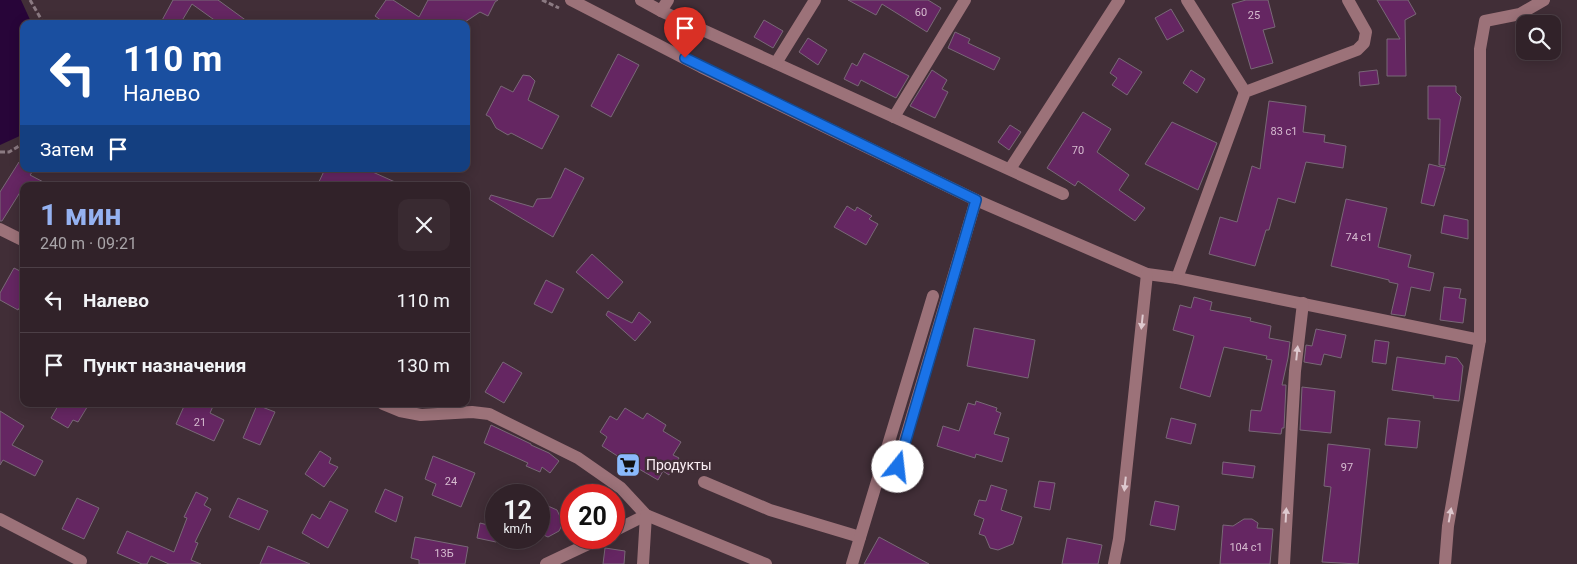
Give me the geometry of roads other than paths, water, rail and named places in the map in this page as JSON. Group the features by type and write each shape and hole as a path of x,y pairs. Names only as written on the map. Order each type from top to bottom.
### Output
{"street":[{"path":"571,0 701,66 976,200 1148,274 1303,303 1480,340"},
{"path":"641,0 664,5 776,62 1063,194"},
{"path":"776,62 815,0"},
{"path":"894,117 965,0"},
{"path":"1010,169 1119,0"},
{"path":"1187,0 1245,92"},
{"path":"1177,278 1245,92 1356,50 1364,43 1366,32 1348,0"},
{"path":"1446,564 1448,526 1480,340 1480,49 1485,21 1520,14 1544,0"},
{"path":"898,467 976,200"},
{"path":"0,229 20,239"},
{"path":"1114,564 1119,539 1148,274"},
{"path":"852,564 933,296"},
{"path":"1284,564 1295,371 1303,303"},
{"path":"390,407 421,415 472,412 489,414 578,458 621,488 646,515 766,564"},
{"path":"704,482 770,510 860,537"},
{"path":"625,526 646,515"},
{"path":"644,564 646,515"},
{"path":"0,519 81,561"},
{"path":"546,564 578,549"}],"place":[{"name":"Продукты","path":"628,465"}]}
